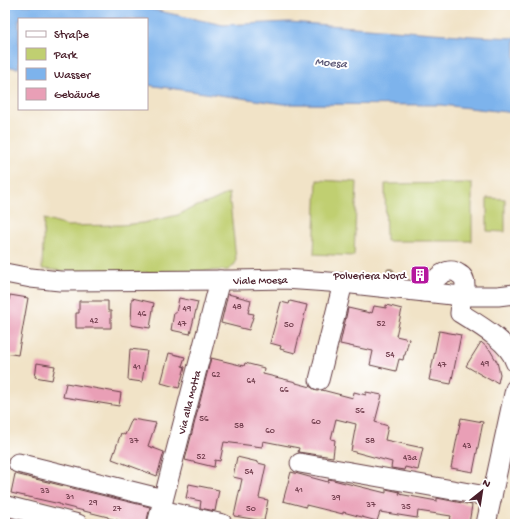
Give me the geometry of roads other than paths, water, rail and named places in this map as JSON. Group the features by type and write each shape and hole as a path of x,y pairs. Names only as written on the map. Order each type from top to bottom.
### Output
{"street":[{"name":"Viale Moesa","path":"5,273 31,278 60,281 285,278 461,296 498,296 515,294"},
{"name":"Via alla Motta","path":"160,511 220,280"},
{"path":"319,380 343,283"},
{"path":"461,296 460,312 487,330 502,343 514,357 515,362"},
{"path":"486,524 515,389"},
{"path":"18,463 160,511 223,524"},
{"path":"300,463 492,497"},
{"path":"7,506 78,524"}],"water":[{"name":"Moesa","path":"5,5 131,5 223,25 289,22 515,38 515,113 441,105 284,104 148,85 148,18 18,18 18,68 5,67"}],"place":[{"name":"Polveriera Nord","path":"420,275"}]}
